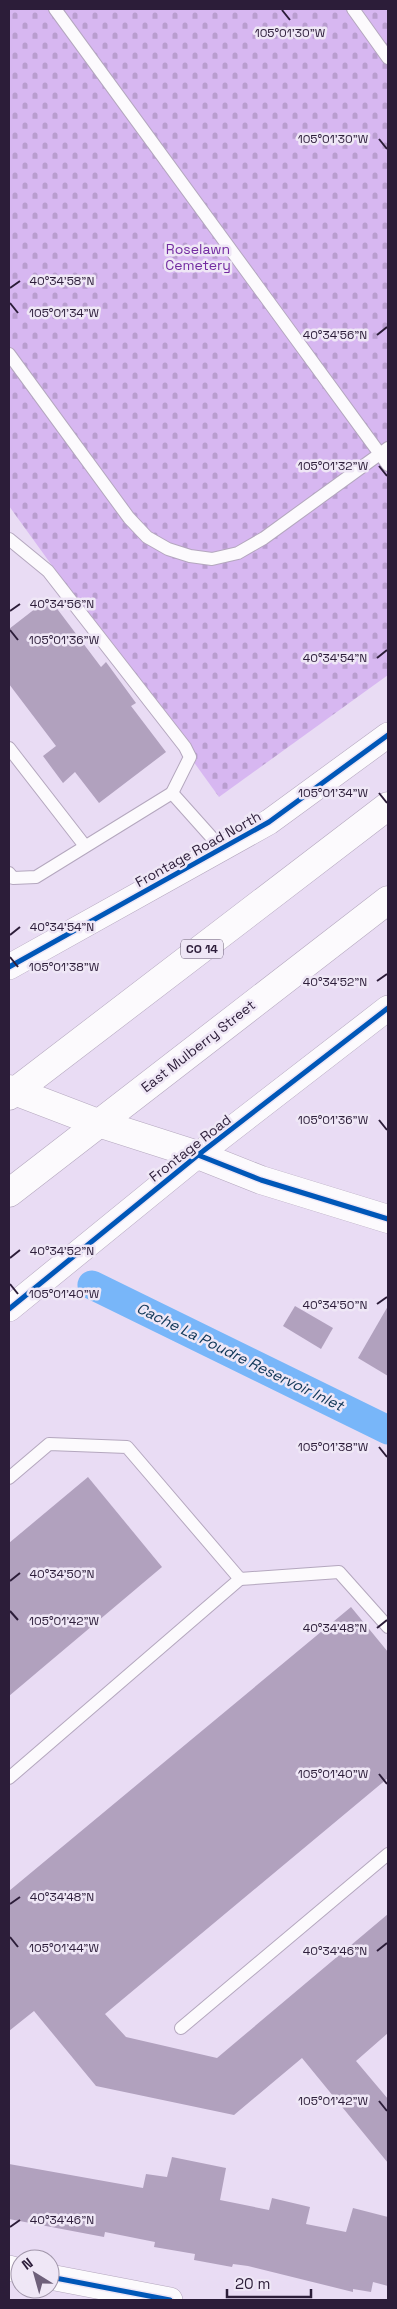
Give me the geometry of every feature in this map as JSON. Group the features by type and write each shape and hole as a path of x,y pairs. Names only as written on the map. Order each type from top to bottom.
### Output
{"main road":[{"name":"CO 14","path":"10,1088 388,806"},
{"name":"East Mulberry Street","path":"9,1193 388,900"},
{"path":"10,1088 98,1123 198,1155 261,1180 388,1219"}],"street":[{"name":"Frontage Road North","path":"9,967 269,822 388,735"},
{"name":"Frontage Road","path":"9,1309 198,1155 388,1008"},
{"path":"60,2279 170,2300"}],"lane":[{"path":"56,9 384,451 388,465"},
{"path":"353,9 388,58"},
{"path":"9,354 129,518 147,537 168,549 190,556 212,559 238,553 264,538 384,451"},
{"path":"9,540 48,571 185,747 190,757 172,793 36,877 11,876"},
{"path":"9,748 85,846"},
{"path":"172,793 222,849"},
{"path":"9,1478 49,1444 127,1447 240,1579"},
{"path":"9,1778 240,1579 339,1572 388,1627"},
{"path":"181,2028 388,1854"}],"green space":[{"name":"Roselawn Cemetery","path":"9,9 388,9 388,675 219,797 9,506"}],"building":[{"path":"49,598 101,667 106,662 136,703 131,706 166,752 99,803 75,772 63,783 43,756 56,746 9,684 9,629"},
{"path":"295,1306 333,1328 321,1349 283,1326"},
{"path":"388,1306 388,1376 358,1358"},
{"path":"88,1477 162,1567 9,1696 9,1543"},
{"path":"351,1607 388,1652 388,1778 105,2014 126,2037 217,2058 388,1914 388,2033 356,2061 388,2099 388,2163 302,2058 234,2115 96,2086 34,2011 9,2031 9,1891"},
{"path":"172,2157 226,2168 220,2200 269,2210 272,2198 310,2207 306,2224 346,2232 353,2208 388,2217 388,2286 373,2282 371,2292 353,2289 353,2292 248,2266 233,2264 232,2267 194,2260 195,2254 154,2247 155,2242 105,2232 104,2237 9,2219 9,2164 143,2188 146,2174 167,2177"}],"waterway":[{"name":"Cache La Poudre Reservoir Inlet","path":"92,1285 388,1430"}],"cycle path":[{"path":"9,967 269,822 388,735"},
{"path":"9,1309 198,1155 388,1008"},
{"path":"198,1155 261,1180 388,1219"},
{"path":"60,2279 170,2300"}]}
